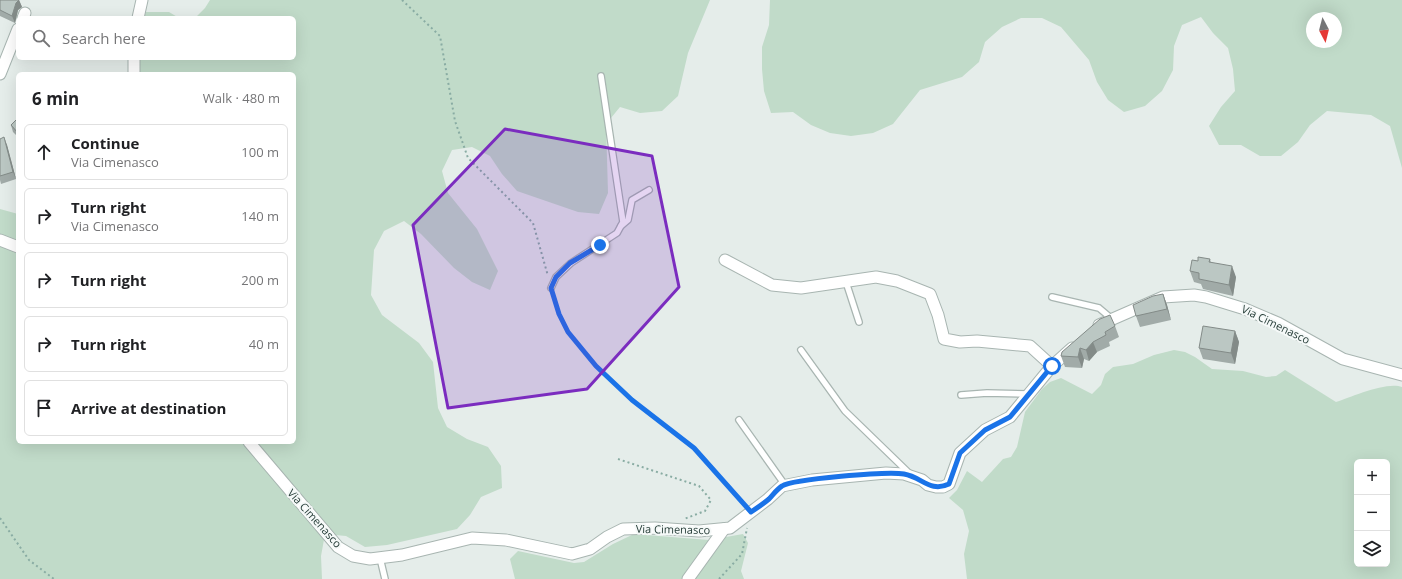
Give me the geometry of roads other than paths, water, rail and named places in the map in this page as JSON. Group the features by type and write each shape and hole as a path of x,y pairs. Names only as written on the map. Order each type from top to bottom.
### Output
{"street":[{"path":"138,16 142,0"},
{"path":"0,74 16,34"},
{"path":"134,60 134,72"},
{"path":"0,240 16,246"},
{"path":"725,260 772,284 801,288 876,277 898,281 930,294 937,309 944,339 960,342 977,341 1030,346 1052,366"},
{"name":"Via Cimenasco","path":"1089,334 1100,324 1163,297 1194,295 1238,306 1278,323 1343,359 1402,375"},
{"name":"Via Cimenasco","path":"251,444 338,547 353,556 370,559 402,555 472,538 506,540 572,554 590,549 607,537 623,529 655,528 699,531 730,528 785,485 812,480 886,473 904,474 914,477 936,488 949,484 960,453 985,430 1010,417 1052,366 1078,343"},
{"path":"688,579 724,529"}],"lane":[{"path":"551,288 556,277 570,263 617,233 623,222 601,76"},
{"path":"619,228 628,220 632,200 649,190"},
{"path":"846,282 859,322"},
{"path":"1052,297 1099,308 1112,319"},
{"path":"801,350 845,410 914,477"},
{"path":"961,395 987,393 1029,394"},
{"path":"739,420 785,485"},
{"path":"380,558 385,579"}]}
